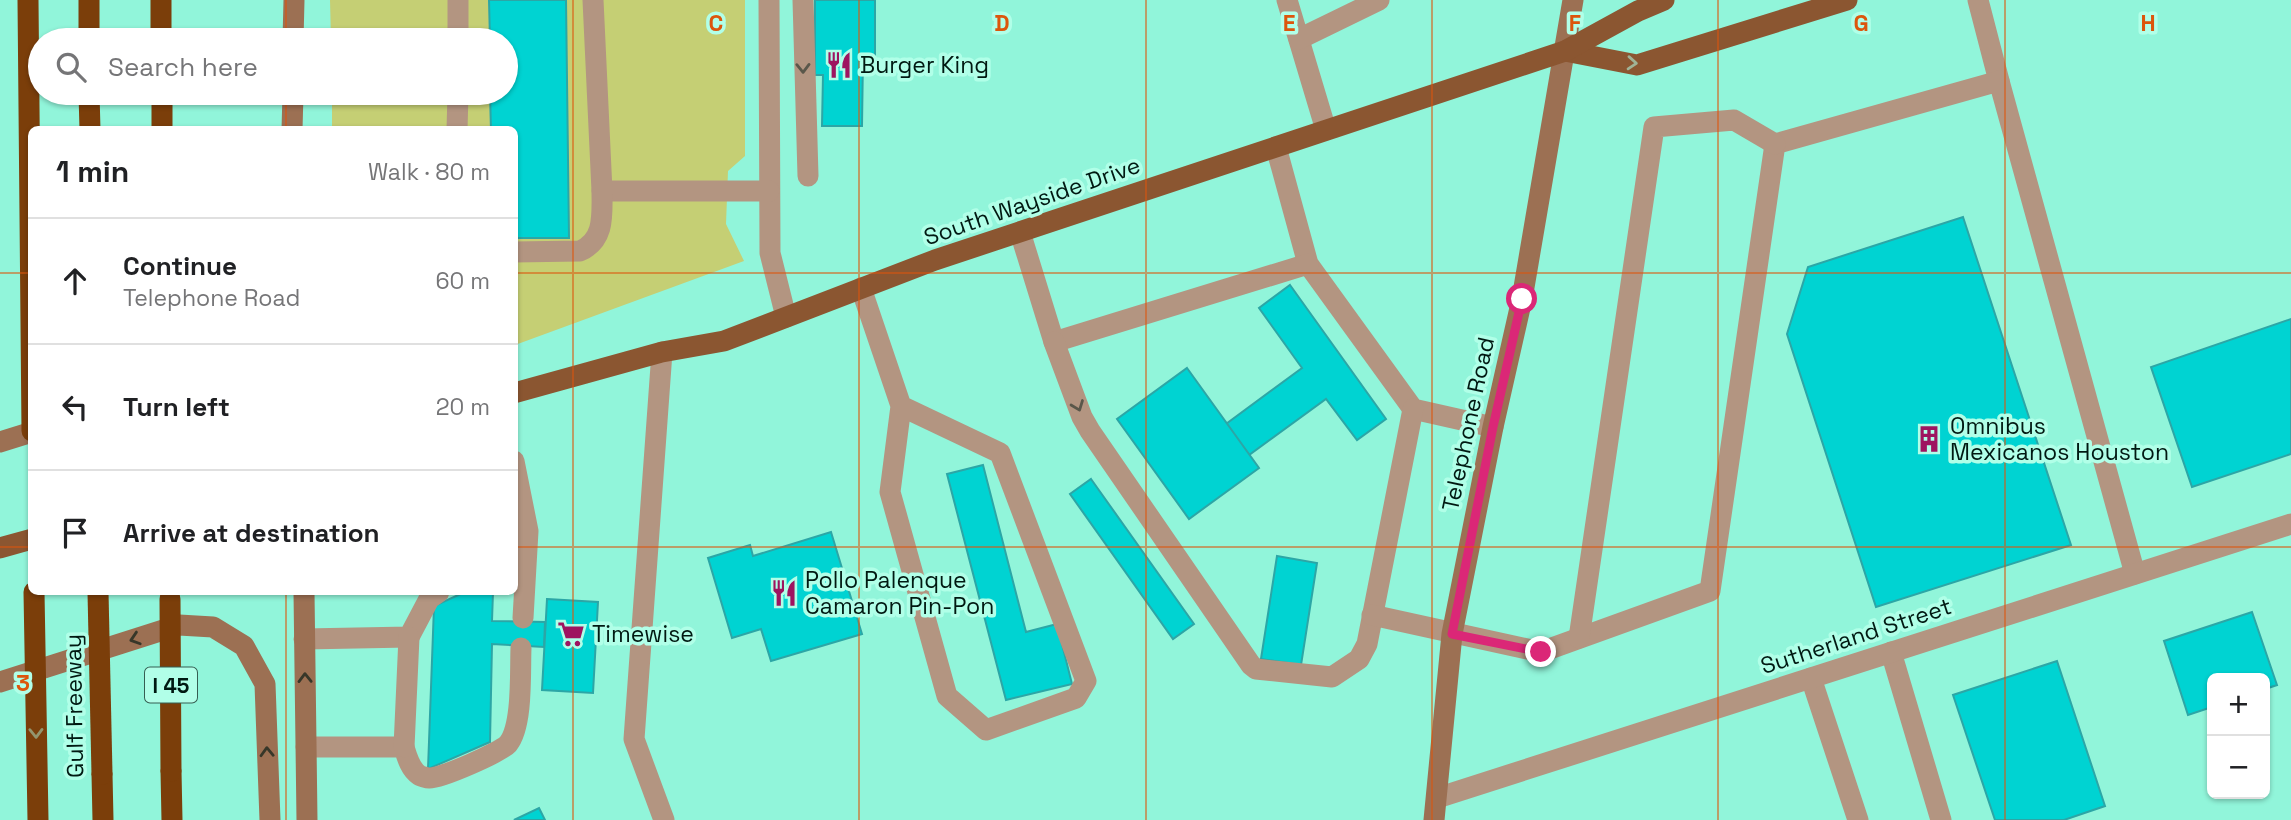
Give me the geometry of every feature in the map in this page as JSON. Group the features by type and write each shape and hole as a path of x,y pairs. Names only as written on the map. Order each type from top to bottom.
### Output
{"highway":[{"path":"28,0 28,28"},
{"path":"89,0 89,28"},
{"path":"161,0 161,28"},
{"path":"29,105 29,126"},
{"path":"89,105 90,126"},
{"path":"162,105 162,126"},
{"name":"Gulf Freeway","path":"34,595 38,820"},
{"name":"Gulf Freeway","path":"98,595 103,820"},
{"name":"I 45","path":"170,595 172,820"}],"main road":[{"path":"293,28 294,0"},
{"name":"Telephone Road","path":"1434,820 1452,634 1493,427 1522,299 1573,0"},
{"name":"South Wayside Drive","path":"518,392 662,352 724,341 861,288 1020,232 1565,51 1638,11 1664,0"},
{"name":"South Wayside Drive","path":"1565,51 1637,65 1847,0"},
{"path":"292,126 293,105"},
{"path":"0,442 28,432"},
{"path":"0,548 28,540"},
{"path":"304,595 307,820"},
{"path":"0,682 179,625 213,627 244,646 265,684 270,820"}],"street":[{"path":"458,0 458,28"},
{"path":"518,252 580,251 597,239 602,223 593,0"},
{"path":"769,0 770,253 786,317"},
{"path":"803,0 808,176"},
{"path":"1287,0 1326,130"},
{"path":"1299,39 1379,0"},
{"path":"1978,0 2135,574"},
{"path":"1579,638 1654,127 1734,120 1775,144 1999,82"},
{"path":"457,126 458,105"},
{"path":"1372,615 1541,652 1710,591 1775,144"},
{"path":"1276,147 1308,264 1413,409 1493,427"},
{"path":"602,191 769,191"},
{"path":"1020,232 1054,342 1082,417 1256,669 1332,677 1359,659 1367,644 1413,409"},
{"path":"1054,342 1308,264"},
{"path":"861,288 901,406 890,492 947,696 986,730 1076,698 1086,681 1000,453 901,406"},
{"path":"662,352 634,739 664,820"},
{"path":"518,481 528,531 521,555 523,618"},
{"name":"Sutherland Street","path":"1437,798 2291,524"},
{"path":"435,595 429,599 409,637 404,747 411,767 419,775 438,777 497,752 509,743 517,721 521,648"},
{"path":"304,639 409,637"},
{"path":"1891,652 1941,820"},
{"path":"1811,678 1858,820"},
{"path":"306,747 404,747"}],"green space":[{"path":"330,0 745,0 745,156 728,171 726,224 744,261 518,344 518,126 332,126 332,105 518,105 518,28 331,28"}],"building":[{"path":"489,0 566,0 569,238 518,238 518,126 491,126 490,105 518,105 518,28 490,28"},
{"name":"Burger King","path":"815,0 875,0 875,56 863,56 862,126 822,126 823,75 815,75"},
{"name":"Omnibus Mexicanos Houston","path":"1963,217 2071,545 1876,607 1787,334 1808,267"},
{"path":"1290,285 1386,419 1357,440 1326,399 1249,455 1226,424 1302,368 1259,308"},
{"path":"2291,319 2291,454 2192,487 2151,367"},
{"path":"1187,368 1259,468 1189,519 1117,419"},
{"path":"983,465 1026,632 1057,624 1072,684 1006,700 947,474"},
{"path":"1091,479 1194,624 1173,639 1070,494"},
{"name":"Pollo Palenque Camaron Pin-Pon","path":"831,532 862,634 771,661 761,629 732,638 708,558 750,545 753,556"},
{"path":"1277,556 1317,563 1301,665 1261,659"},
{"path":"458,595 493,595 492,621 545,622 544,647 492,644 490,742 428,769 434,606"},
{"name":"Timewise","path":"547,599 598,602 593,693 542,690"},
{"path":"2252,612 2277,685 2270,687 2270,673 2207,673 2207,709 2188,715 2164,641"},
{"path":"2057,661 2105,806 2064,820 1995,820 1953,695"},
{"path":"539,808 545,820 514,820"}],"place":[{"name":"Burger King","path":"839,65"},
{"name":"Omnibus Mexicanos Houston","path":"1929,439"},
{"name":"Pollo Palenque Camaron Pin-Pon","path":"784,593"},
{"name":"Timewise","path":"571,634"}],"route":[{"path":"1522,299 1493,427 1452,634 1541,652"}]}
